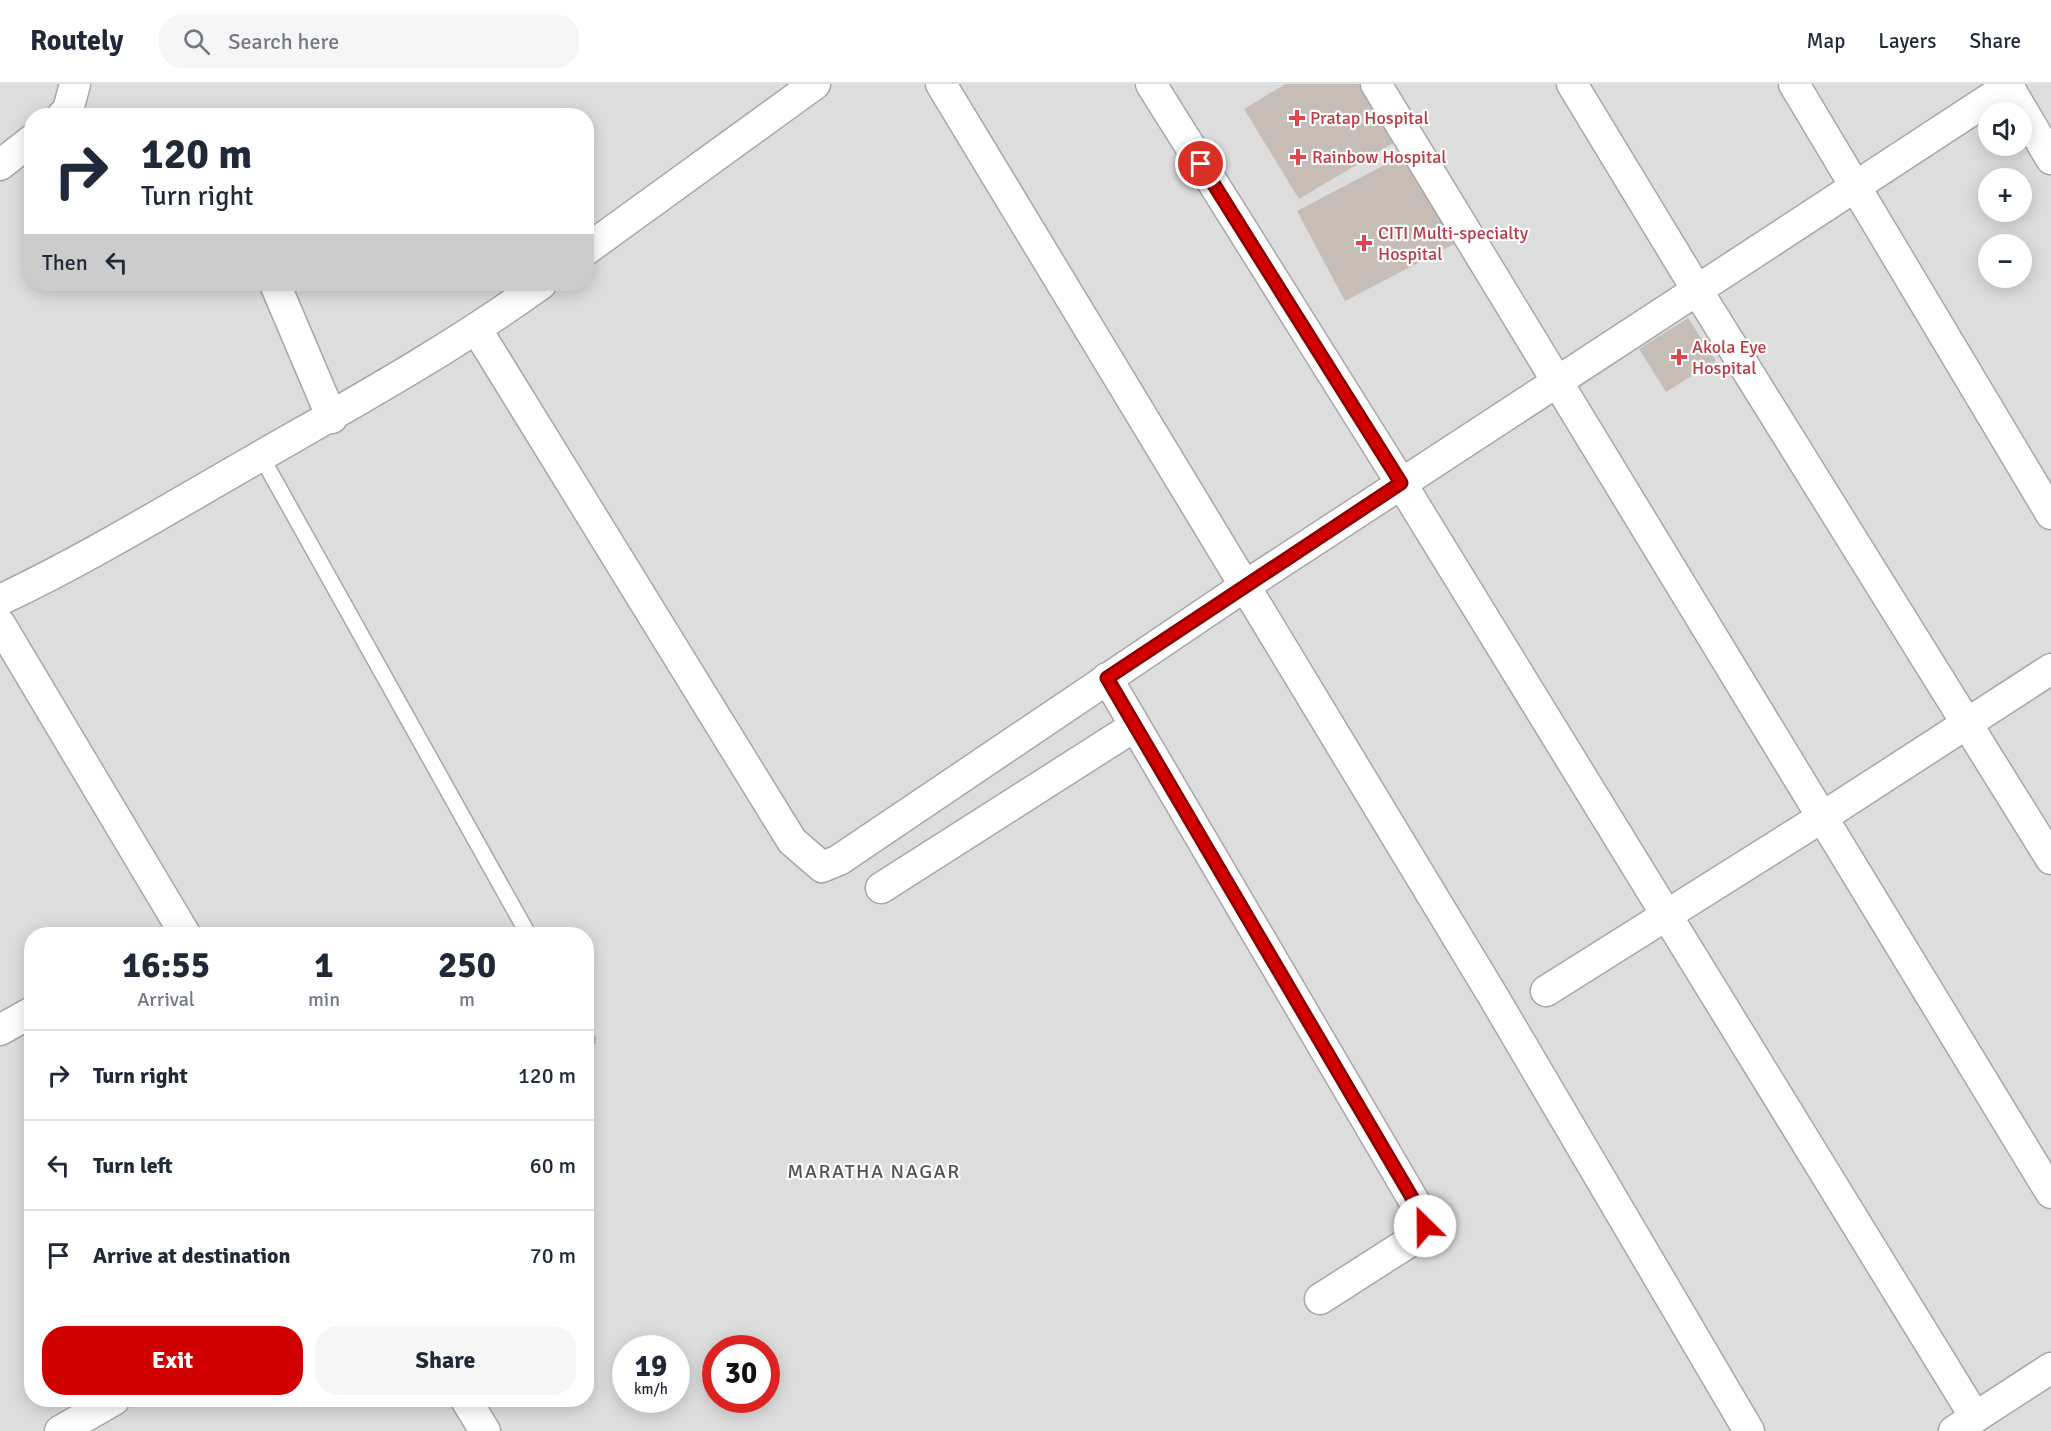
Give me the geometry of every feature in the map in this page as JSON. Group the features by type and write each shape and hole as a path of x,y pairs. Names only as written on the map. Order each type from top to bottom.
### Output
{"street":[{"path":"69,108 75,84"},
{"path":"594,244 815,84"},
{"path":"941,84 1498,1005 1749,1431"},
{"path":"1151,84 1401,483 1667,916 1965,1424 2051,1368"},
{"path":"1376,84 2051,1193"},
{"path":"1572,84 1697,290 2051,859"},
{"path":"1794,84 2051,514"},
{"path":"477,330 792,841 822,867 839,860 1245,586 2008,85 2051,159"},
{"path":"0,165 24,146"},
{"path":"277,291 332,418"},
{"path":"0,600 64,570 261,456 332,418 477,330 531,291"},
{"path":"0,624 174,927"},
{"path":"1546,991 1821,818 2051,669"},
{"path":"1107,678 1424,1218 1425,1226 1420,1235 1320,1299"},
{"path":"881,888 1135,726"},
{"path":"0,1030 24,1016"},
{"path":"60,1431 102,1407"},
{"path":"470,1407 485,1431"}],"lane":[{"path":"261,456 524,927"}],"shaded area":[{"path":"0,84 2051,84 2051,1431 0,1431"}],"building":[{"path":"1285,84 1367,84 1400,139 1299,199 1244,109"},
{"path":"1409,152 1458,242 1345,301 1297,211"},
{"path":"1688,318 1716,361 1666,392 1639,349"}],"place":[{"name":"Pratap Hospital","path":"1297,118"},
{"name":"Rainbow Hospital","path":"1298,157"},
{"name":"CITI Multi-specialty Hospital","path":"1364,243"},
{"name":"Akola Eye Hospital","path":"1679,357"}],"district":[{"name":"MARATHA NAGAR","path":"874,1171"}],"route":[{"path":"1201,164 1401,483 1107,678 1424,1218 1425,1226"}]}
